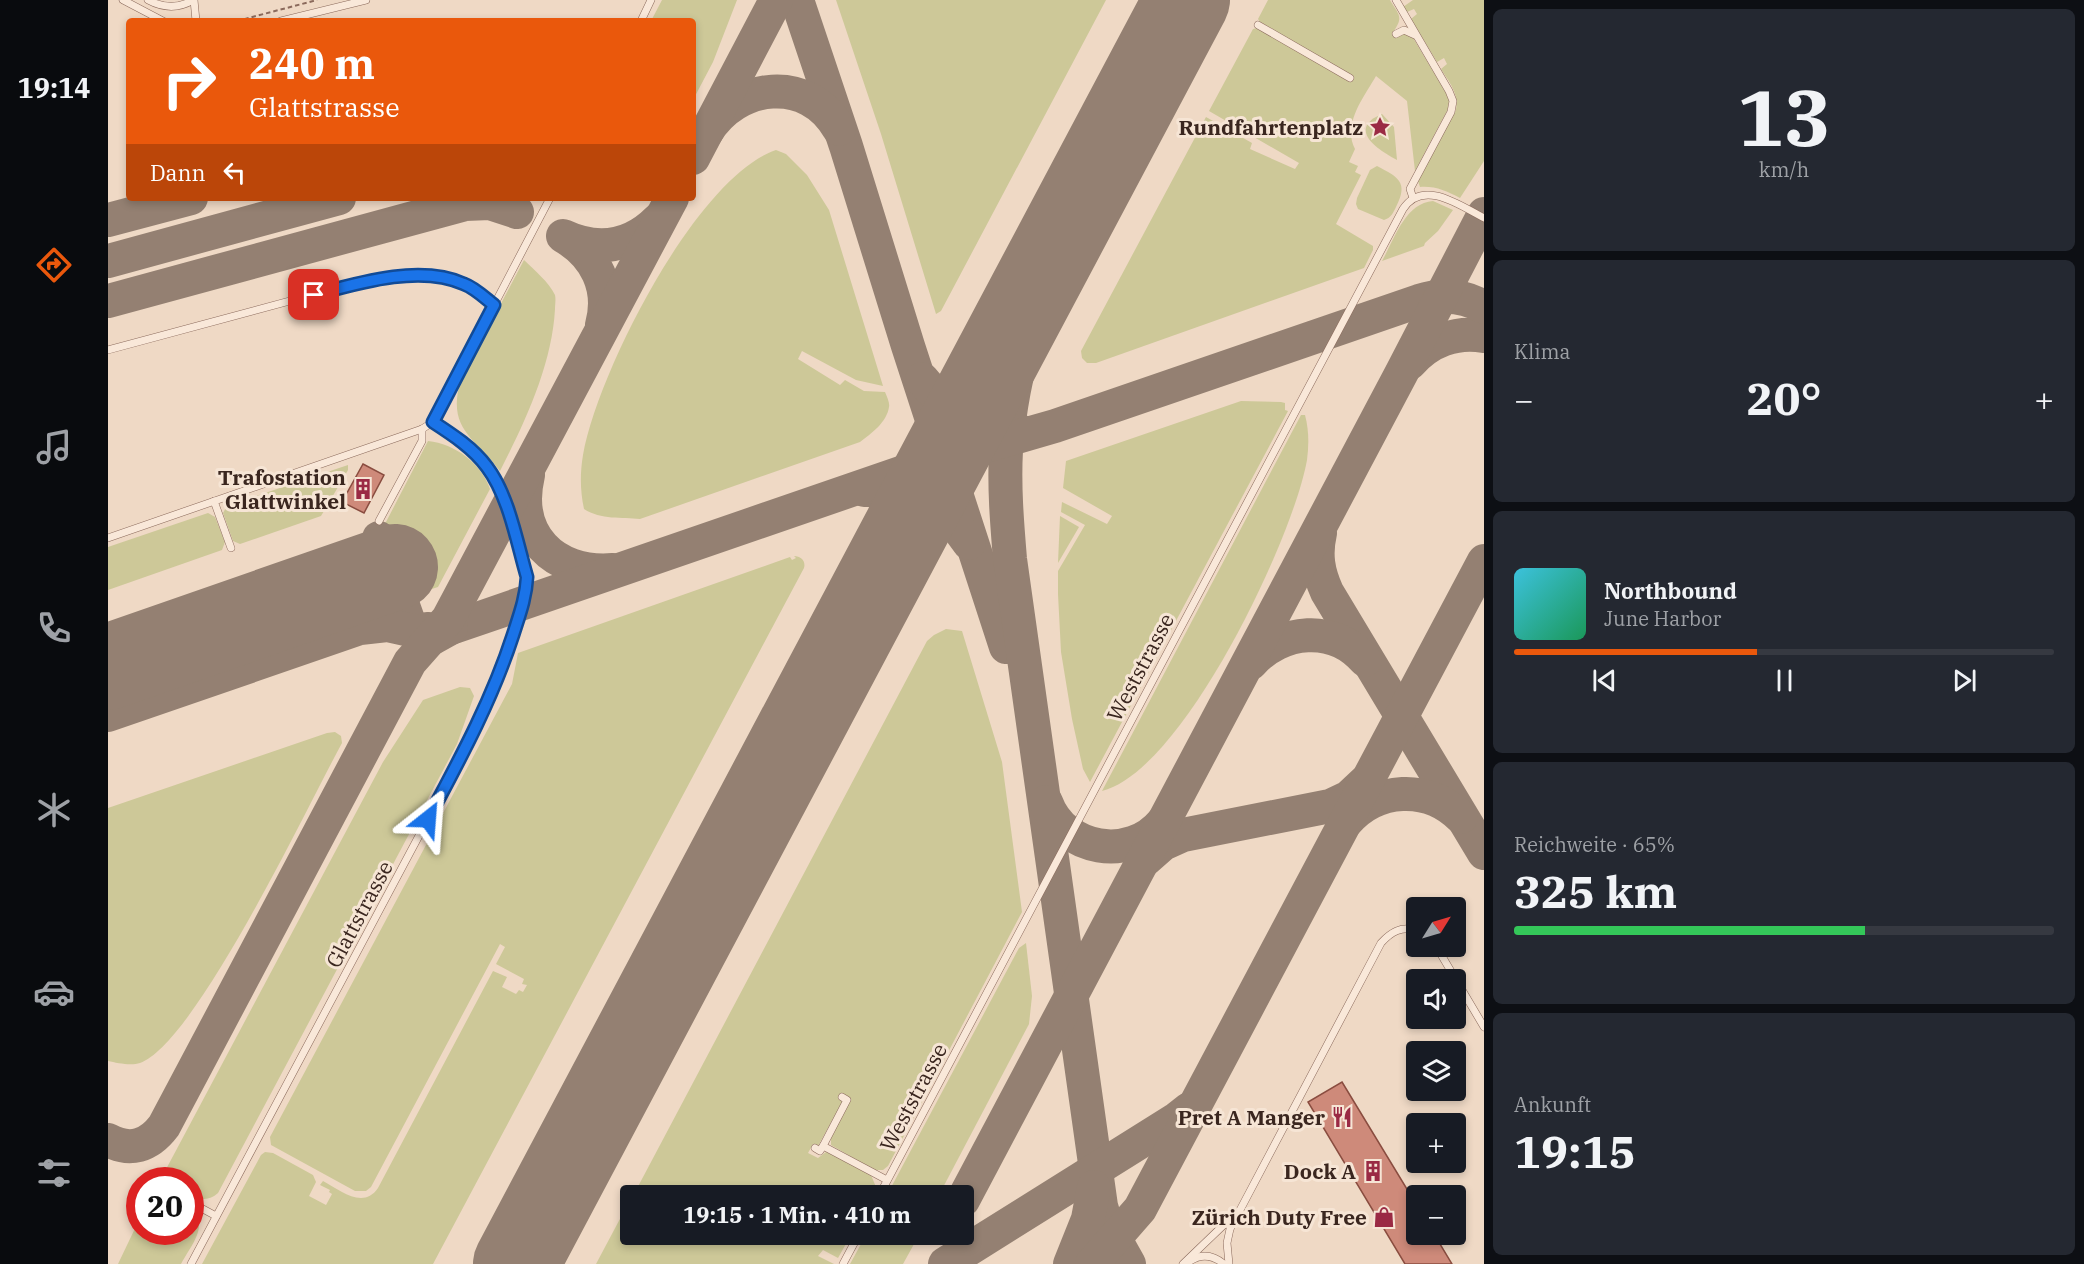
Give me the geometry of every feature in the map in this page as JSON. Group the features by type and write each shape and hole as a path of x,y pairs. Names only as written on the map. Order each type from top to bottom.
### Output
{"lane":[{"path":"123,0 157,18"},
{"path":"148,0 168,7 182,5 193,0 196,18"},
{"path":"293,18 366,0"},
{"path":"642,18 651,0"},
{"path":"1396,0 1452,96 1453,106 1410,189 1413,198 1430,194 1484,218"},
{"path":"1405,18 1413,13"},
{"path":"1258,25 1350,78"},
{"path":"1396,34 1401,30 1407,30 1417,37"},
{"path":"1435,67 1443,63"},
{"name":"Weststrasse","path":"884,1185 1283,432 1403,209 1413,198"},
{"path":"108,538 422,429 433,422 548,201"},
{"path":"108,350 360,282 429,276 467,285 494,305"},
{"name":"Glattstrasse","path":"191,1264 471,738 502,670 524,602 527,577 499,487 479,458 433,422"},
{"path":"379,521 422,441 422,429"},
{"path":"214,501 231,548"},
{"path":"1229,1264 1227,1243 1230,1229 1240,1208 1382,943 1396,931 1406,928"},
{"path":"1443,957 1484,1027"},
{"path":"815,1148 820,1151 823,1146 847,1100 842,1097"},
{"path":"823,1146 887,1180"},
{"path":"1184,1264 1240,1208"},
{"path":"204,1210 216,1216"},
{"path":"843,1264 853,1245"},
{"path":"1184,1264 1194,1258 1205,1256 1215,1258 1224,1264"}],"path":[{"path":"248,18 317,0"}],"shaded area":[{"path":"662,0 737,0 713,62 696,94 696,18 653,18"},
{"path":"836,0 1106,0 941,311 936,314 881,134"},
{"path":"1268,0 1390,0 1399,16 1393,32 1397,36 1405,33 1412,36 1446,93 1449,101 1448,109 1415,171 1407,101 1376,76 1356,111 1351,130 1355,149 1349,162 1358,166 1355,172 1361,175 1336,224 1373,246 1364,268 1096,363 1087,363 1082,358 1081,351 1206,117 1252,143 1250,149 1295,169 1299,163 1209,111 1253,29 1257,28 1352,76 1260,22 1258,19"},
{"path":"1413,0 1484,0 1484,161 1460,198 1431,187 1420,187 1418,181 1456,110 1457,104 1453,88 1441,69 1447,64 1444,58 1437,62 1411,19 1417,14 1414,9 1407,12 1403,7"},
{"path":"1382,114 1394,127 1397,160 1374,145 1366,133 1366,126"},
{"path":"776,150 786,154 807,175 829,210 883,386 856,380 802,351 798,359 840,385 845,380 864,391 885,392 889,405 885,418 860,442 640,519 591,513 584,509 582,495 583,455 592,420 629,330 683,237 714,198 745,168"},
{"path":"1377,166 1396,177 1401,186 1400,199 1395,209 1390,217 1384,220 1358,209 1356,204 1370,170"},
{"path":"1433,201 1453,210 1438,231 1424,246 1382,261 1408,215 1423,203"},
{"path":"524,260 555,295 553,330 536,393 500,471 465,431 457,410 457,396 461,379"},
{"path":"1241,401 1281,402 1285,403 1285,410 1288,411 1090,782 1083,769 1072,719 1061,652 1058,594 1058,571 1085,525 1061,512 1062,502 1107,524 1112,516 1063,488 1066,461"},
{"path":"1301,415 1305,415 1308,449 1297,496 1280,542 1230,648 1199,698 1166,742 1133,774 1102,791"},
{"path":"428,441 448,446 466,456 480,471 490,489 438,587 410,596 405,592 382,524 386,522"},
{"path":"348,465 348,470 321,516 240,544 233,541 223,513 227,506"},
{"path":"208,513 215,517 225,542 222,550 108,590 108,547"},
{"path":"1060,516 1079,527 1058,563"},
{"path":"374,546 379,561 329,578 336,598 386,581 391,596 108,694 108,638"},
{"path":"794,556 802,559 804,568 433,1264 202,1264 261,1155 265,1152 273,1153 313,1175 316,1182 309,1196 326,1205 332,1194 330,1190 320,1185 323,1181 358,1198 372,1194 378,1188 493,971 507,977 502,987 516,994 519,990 523,992 527,985 522,984 524,979 496,964 505,947 500,944 371,1187 366,1191 355,1191 271,1145 270,1137 512,684 518,653 790,557 792,560 796,558"},
{"path":"946,629 962,631 1002,762 1022,912 888,1166 883,1170 874,1170 831,1145 831,1136 850,1099 841,1094 838,1099 843,1101 818,1146 813,1144 808,1153 818,1158 826,1152 831,1153 871,1175 875,1185 639,1185 927,641"},
{"path":"460,687 470,688 474,696 457,744 218,1193 204,1199 204,1167 167,1167 383,762 423,700"},
{"path":"335,732 341,736 342,743 250,918 191,1013 163,1046 140,1063 108,1061 108,808"},
{"path":"1026,943 1032,996 1029,1024 944,1185 892,1185 1019,948"},
{"path":"620,1219 620,1245 845,1245 838,1258 823,1250 818,1256 834,1264 596,1264"},
{"path":"127,1245 193,1245 181,1264 118,1264"},
{"path":"860,1245 913,1245 903,1264 850,1264"}],"building":[{"name":"Trafostation Glattwinkel","path":"363,464 384,475 364,513 342,502"},
{"name":"Dock A","path":"1342,1082 1406,1188 1406,1245 1441,1245 1452,1264 1405,1264 1308,1102"}],"taxiway":[{"path":"696,152 776,0"},
{"path":"797,0 1006,647"},
{"path":"706,133 719,116 735,104 753,95 772,92 791,93 809,99 826,111 839,129"},
{"path":"108,220 180,201"},
{"path":"108,261 328,201"},
{"path":"108,1140 124,1146 139,1145 152,1138 164,1126 410,662 448,619 670,201"},
{"path":"108,301 465,204 490,203 517,212"},
{"path":"1073,214 1038,300 1014,389 1006,450 1006,505 1010,559 1101,1206 1106,1223 1129,1264"},
{"path":"971,1185 1484,214"},
{"path":"602,325 605,298 599,274 584,253 563,236 588,244 613,244 637,236 658,220"},
{"path":"433,638 451,628 944,458 1055,426 1419,301 1435,297 1452,297 1468,300 1484,307"},
{"path":"1410,363 1417,355 1444,339 1463,335 1484,336"},
{"path":"922,379 942,401 966,418 992,428 1022,432"},
{"path":"528,475 525,496 527,515 533,532 543,546 556,558 572,566 592,570 613,570"},
{"path":"864,490 894,493 923,503 949,519 969,543"},
{"path":"1320,533 1318,563 1327,592 1484,853"},
{"path":"379,538 412,631 429,629"},
{"path":"1092,1264 1140,1209 1484,561"},
{"path":"108,715 360,628 387,625 423,633 451,628"},
{"path":"1251,663 1277,643 1308,635 1338,640 1352,648 1365,660"},
{"path":"1146,859 1163,844 1183,835 1330,806 1349,797 1365,782"},
{"path":"1346,822 1358,810 1372,802 1387,796 1402,794 1433,799 1448,806 1461,817"},
{"path":"1046,802 1055,819 1067,831 1082,840 1099,845 1116,846 1133,843 1149,835 1163,822"},
{"path":"945,1264 1189,1109"},
{"path":"1070,1264 1088,1219 1094,1187"}],"runway":[{"path":"516,1264 1187,0"},
{"path":"108,667 395,567"}],"place":[{"name":"Rundfahrtenplatz","path":"1380,127"},
{"name":"Trafostation Glattwinkel","path":"363,489"},
{"name":"Pret A Manger","path":"1342,1117"},
{"name":"Dock A","path":"1373,1171"},
{"name":"Zürich Duty Free","path":"1384,1217"}],"route":[{"path":"314,295 364,282 437,276 467,285 494,305 433,422 474,453 492,475 507,508 527,584 524,602 502,670 471,738 428,819"}]}
